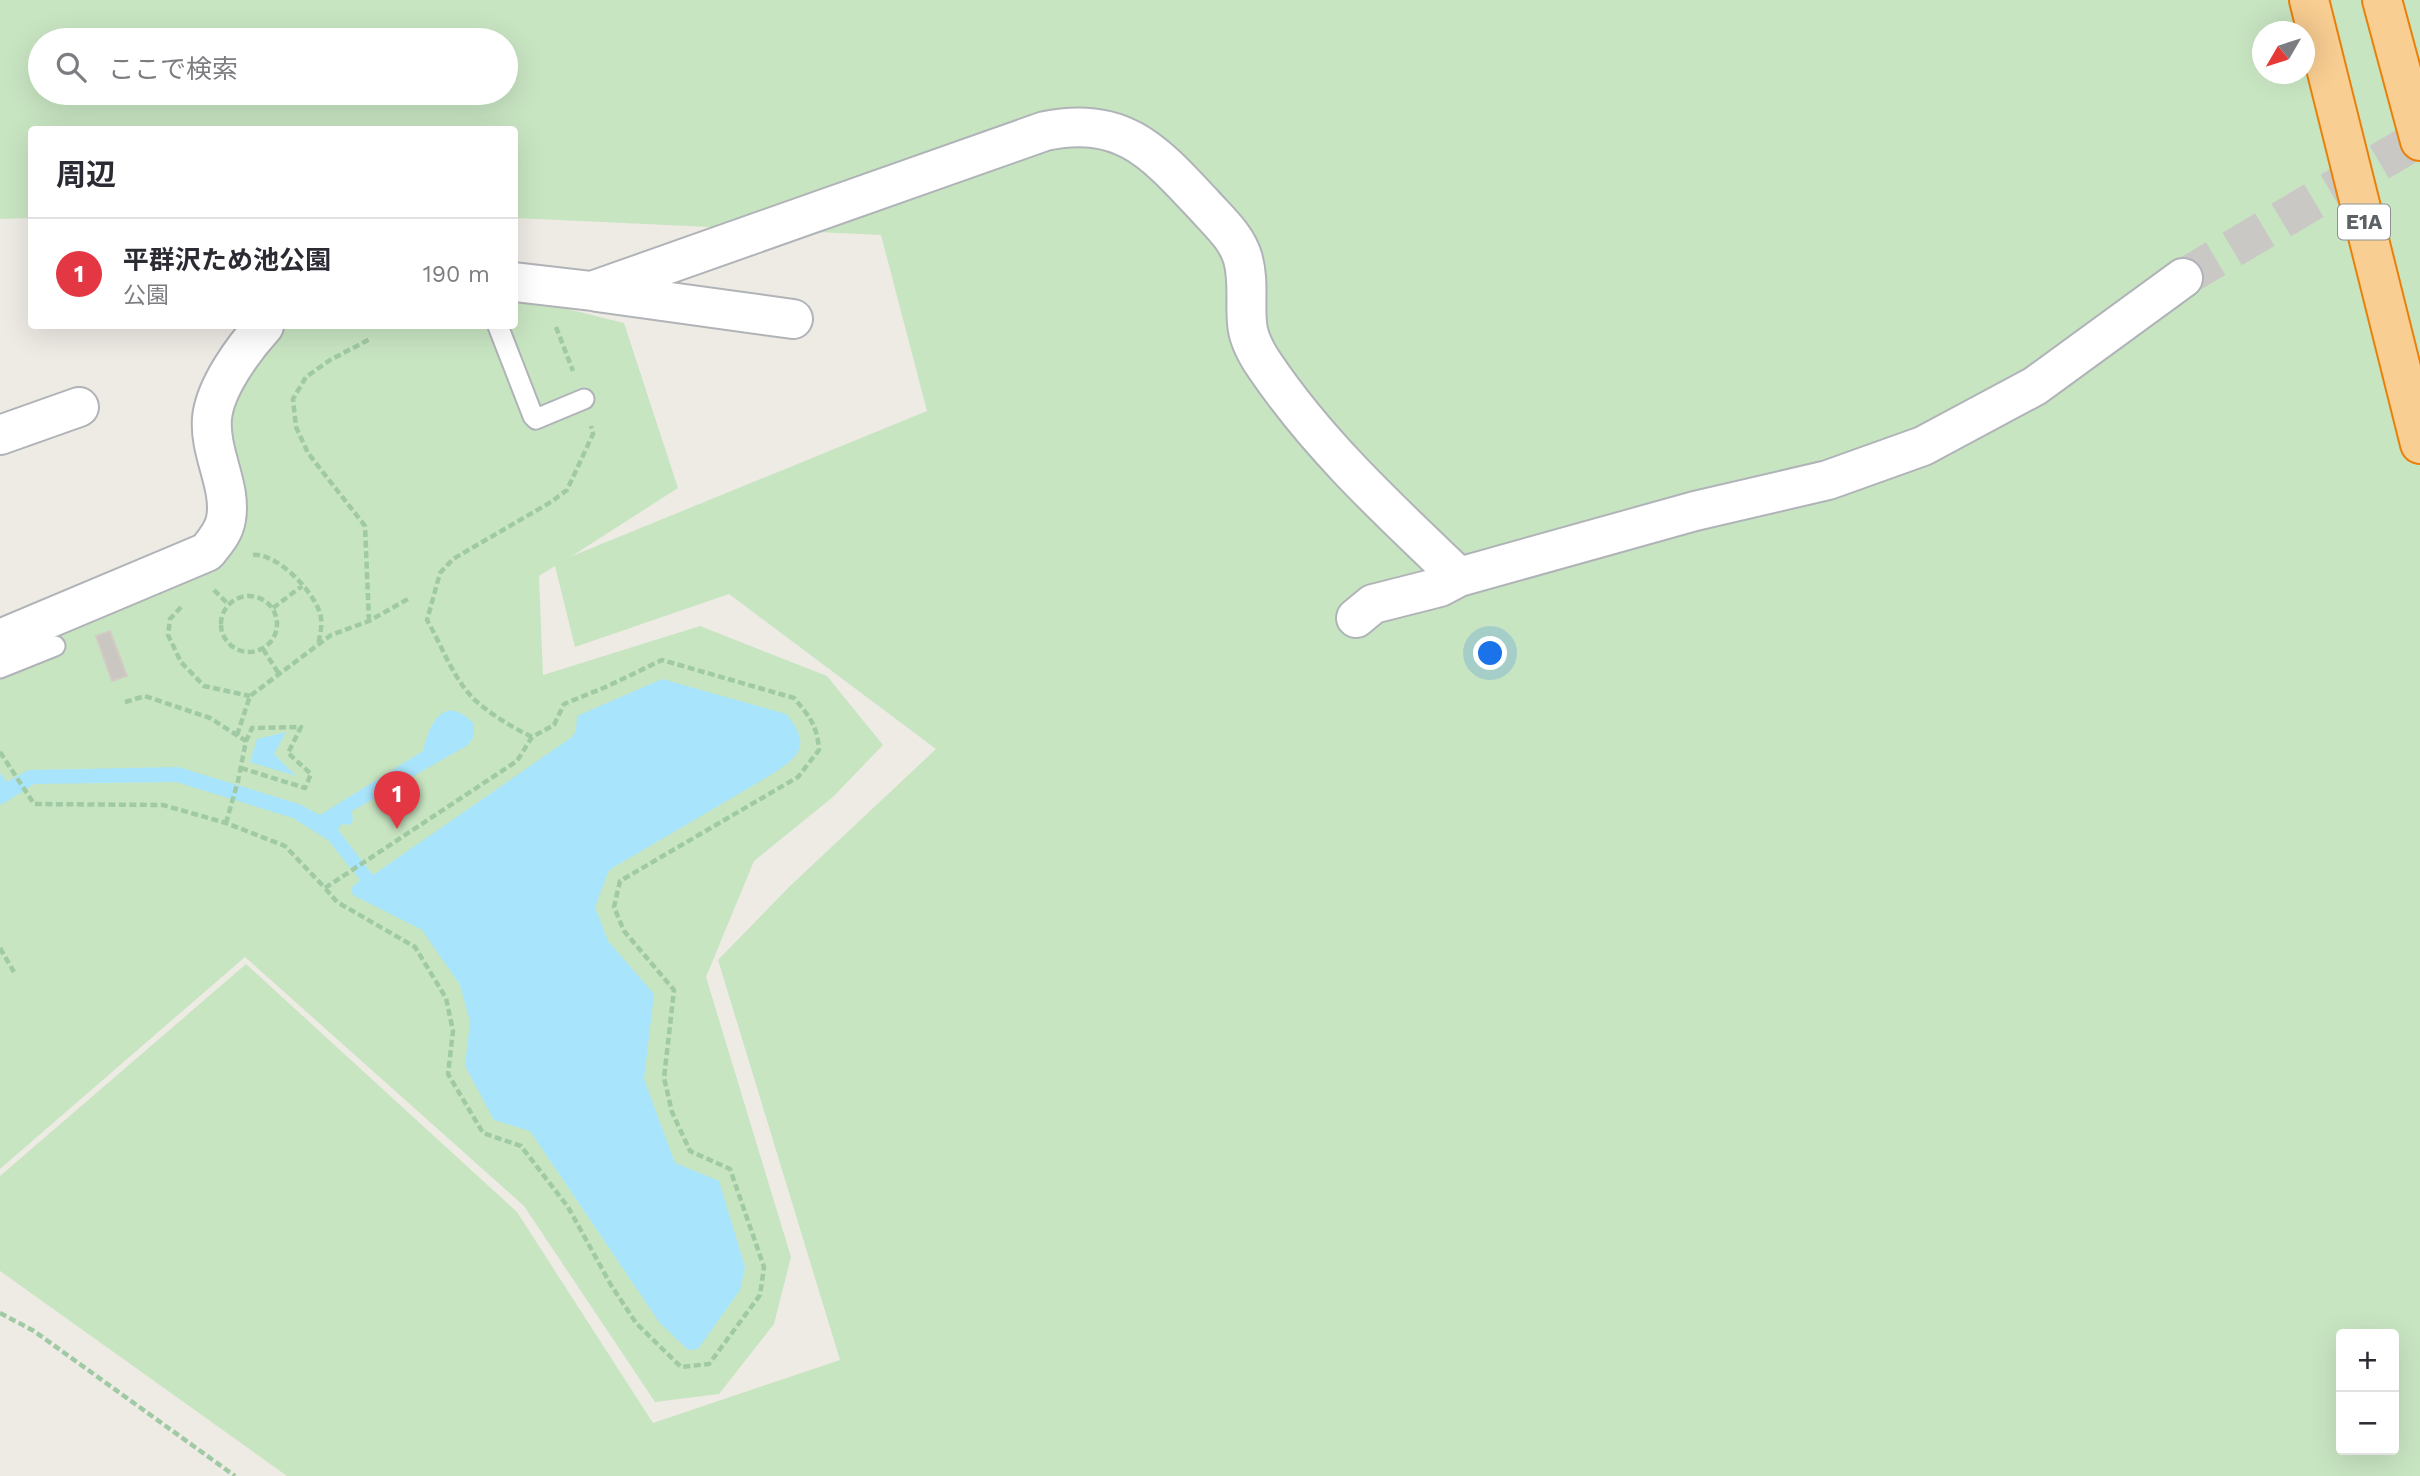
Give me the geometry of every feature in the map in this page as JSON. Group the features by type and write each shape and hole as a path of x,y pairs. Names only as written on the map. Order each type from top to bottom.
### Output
{"highway":[{"name":"E1A","path":"2309,0 2420,444"},
{"path":"2382,0 2420,141"}],"street":[{"path":"592,291 1045,131 1085,127 1115,132 1140,144 1162,161 1233,237 1243,257 1247,280 1247,324 1252,345 1266,368 1363,485 1459,577"},
{"path":"1356,618 1373,604 1440,587 1459,577 1695,511 1828,480 1923,446 2035,386 2183,278"},
{"path":"527,283 793,319"},
{"path":"0,639 207,552 221,534 226,520 226,500 213,441 212,417 228,376 262,329"},
{"path":"0,435 79,407"}],"lane":[{"path":"499,329 536,419 584,399"},
{"path":"0,668 55,646"}],"path":[{"path":"527,283 584,399 593,434 567,490 453,559 440,573 427,620 460,680 475,700 506,723 532,737"},
{"path":"369,621 365,526 308,453 296,427 293,399 306,377 330,360 370,339"},
{"path":"244,557 257,554 275,561 302,586 321,617 318,645"},
{"path":"209,584 228,604"},
{"path":"272,608 302,586"},
{"path":"243,596 251,596 267,602 272,608 277,626 275,635 262,649 245,652 229,644 224,637 221,620 228,604 243,596"},
{"path":"237,735 250,696 331,635 369,621 408,599"},
{"path":"189,600 170,619 168,635 181,662 205,686 250,696"},
{"path":"262,649 279,674"},
{"path":"0,752 34,804 163,805 226,823 285,846 324,888 338,902 415,947 446,998 453,1031 448,1074 483,1133 522,1146 568,1207 611,1285 636,1323 681,1367 709,1364 760,1295 764,1267 730,1169 690,1151 672,1112 664,1078 674,990 624,932 614,907 620,881 797,777 819,750 817,730 794,698 662,660 564,704 554,725 532,737 517,761 324,888"},
{"path":"125,702 145,696 210,718 246,741"},
{"path":"226,823 246,741 252,729 300,727 288,753 311,774 305,788 241,768"},
{"path":"0,948 14,972"},
{"path":"0,1313 34,1331 234,1476"}],"green space":[{"path":"0,0 2420,0 2420,1476 287,1476 0,1271 0,1176 246,964 517,1212 653,1423 840,1360 718,960 789,887 936,749 729,594 575,647 555,566 539,576 543,675 700,626 827,676 883,745 833,797 754,861 706,977 791,1257 774,1324 719,1394 655,1402 524,1206 245,957 0,1169 0,652 200,571 234,397 274,335 281,329 518,329 518,297 624,323 678,488 572,556 927,411 881,235 518,218 518,126 28,126 28,218 0,219"}],"water":[{"path":"662,679 786,714 799,735 800,743 795,756 769,776 609,870 595,907 608,941 654,994 644,1079 675,1163 719,1181 745,1267 740,1290 698,1349 688,1350 659,1322 530,1131 494,1120 465,1066 470,1022 460,985 422,930 353,895 351,888 360,880 328,840 293,818 176,782 34,784 1,805 0,803 0,773 7,782 28,770 178,767 299,804 320,815 423,751 430,730 440,715 455,711 464,715 474,724 474,736 468,745 352,811 353,821 350,825 342,824 338,830 373,875 572,737 576,731 577,716"},
{"path":"286,732 274,754 296,776 250,762 257,739"}],"building":[{"path":"110,631 127,676 112,681 96,636"}],"tunnel":[{"path":"2183,278 2420,138"}],"place":[{"name":"平群沢ため池公園","path":"397,829"}]}
